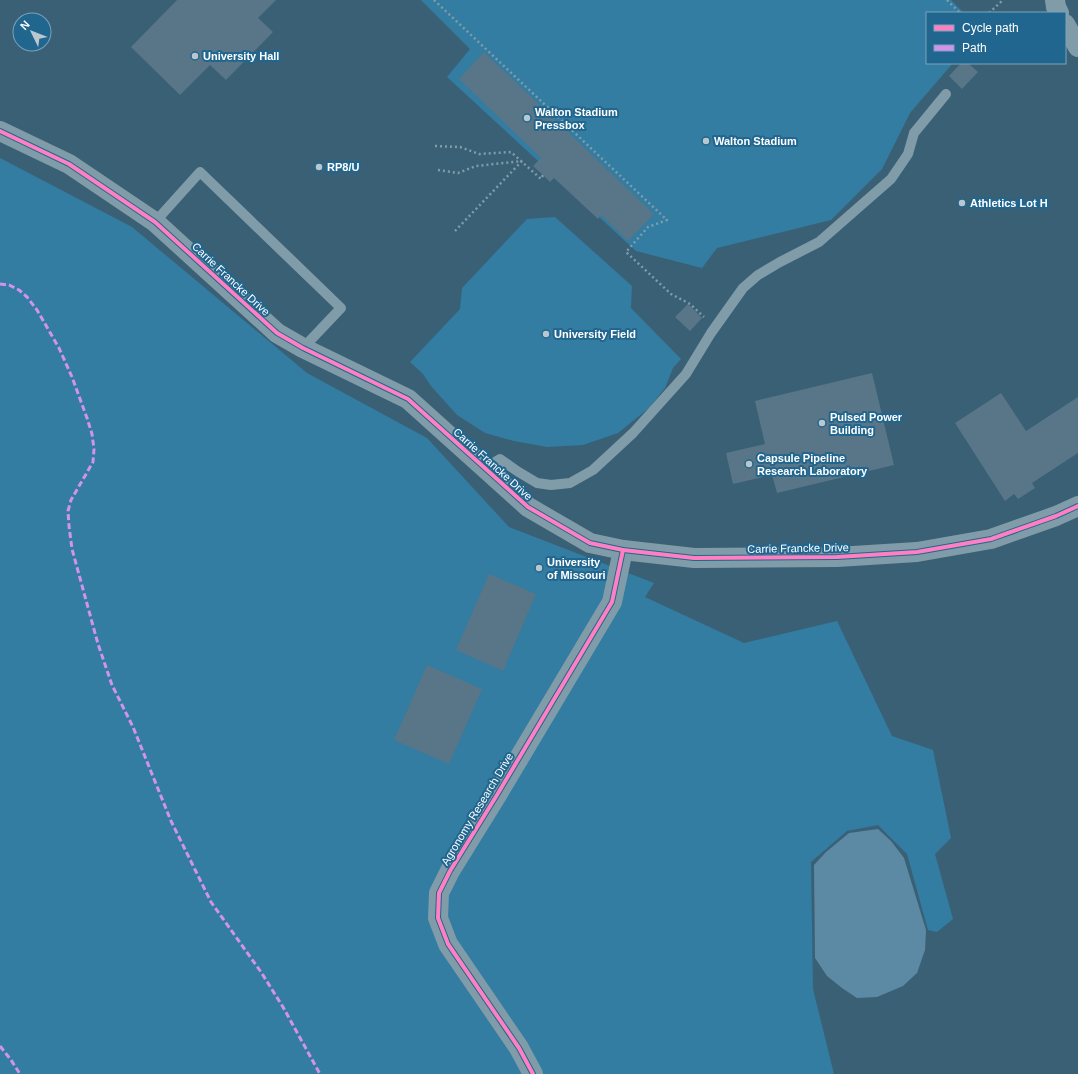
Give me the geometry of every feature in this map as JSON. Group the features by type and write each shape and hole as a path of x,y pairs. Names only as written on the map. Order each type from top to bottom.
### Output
{"street":[{"path":"1055,0 1058,12"},
{"path":"1066,26 1078,47"},
{"name":"Carrie Francke Drive","path":"0,131 70,164 155,222 277,333 303,348 408,399 528,507 590,543 622,550 694,558 837,557 917,552 991,539 1056,516 1078,506"},
{"name":"Agronomy Research Drive","path":"533,1074 518,1048 448,944 438,918 439,893 450,871 612,602 622,550"}],"lane":[{"path":"485,468 500,459 537,483 551,485 570,483 594,470 633,432 686,374 715,327 743,288 758,275 819,242 891,179 908,154 914,133 946,94"},
{"path":"155,222 200,172 341,308 303,348"}],"path":[{"path":"434,0 667,220 648,227 626,252 671,294 690,304 715,327"},
{"path":"946,0 959,12"},
{"path":"990,12 1003,0"},
{"path":"435,146 460,147 479,154 511,152 541,179 543,175"},
{"path":"438,170 458,173 476,166 522,161"},
{"path":"455,230 522,161"}],"shaded area":[{"name":"Walton Stadium","path":"421,0 951,0 963,12 926,12 926,64 952,64 910,113 882,169 831,220 717,248 702,268 636,251 447,77 470,49"},
{"path":"0,158 132,227 307,373 427,438 509,527 654,583 645,597 744,643 837,621 892,736 933,750 951,838 935,854 953,919 937,932 928,930 907,854 878,825 847,831 811,862 813,989 834,1074 0,1074"},
{"name":"University Field","path":"555,217 632,286 631,308 681,359 673,368 665,388 649,408 618,433 583,445 547,447 514,441 485,433 457,415 431,386 423,374 410,362 460,309 462,288 527,219"},
{"path":"878,829 891,841 904,858 926,930 925,950 917,973 903,986 877,997 857,998 827,976 815,958 814,865 826,852 849,833"}],"building":[{"name":"University Hall","path":"177,0 276,0 258,18 273,32 226,80 210,65 180,95 131,47"},
{"name":"Walton Stadium Pressbox","path":"484,52 654,214 628,241 601,215 598,219 554,178 550,182 533,166 541,158 459,79"},
{"path":"960,64 969,64 978,72 962,89 949,76"},
{"path":"688,304 702,318 690,331 675,317"},
{"name":"Pulsed Power Building","path":"872,373 894,465 777,493 772,475 733,484 726,453 765,444 755,401"},
{"path":"1001,393 1026,431 1078,397 1078,453 1032,483 1035,488 1018,499 1014,494 1005,501 955,423"},
{"path":"489,574 536,594 503,671 456,650"},
{"path":"427,665 482,689 449,764 394,740"}],"marked path":[{"path":"0,284 9,285 19,290 27,297 37,310 59,348 72,377 92,434 94,449 93,462 71,500 68,511 69,526 72,549 98,644 112,685 133,727 171,821 211,902 261,972 283,1007 320,1074"},
{"path":"0,1046 20,1074"}],"cycle path":[{"path":"0,131 69,164 155,222 277,333 303,348 408,399 528,507 590,543 623,550 694,558 837,557 917,552 991,539 1056,516 1078,506"},
{"path":"533,1074 519,1048 448,944 438,918 439,893 450,871 612,602 623,550"}],"place":[{"name":"University Hall","path":"195,56"},
{"name":"Walton Stadium Pressbox","path":"527,118"},
{"name":"Walton Stadium","path":"706,141"},
{"name":"RP8/U","path":"319,167"},
{"name":"Athletics Lot H","path":"962,203"},
{"name":"University Field","path":"546,334"},
{"name":"Pulsed Power Building","path":"822,423"},
{"name":"Capsule Pipeline Research Laboratory","path":"749,464"},
{"name":"University of Missouri","path":"539,568"}]}
